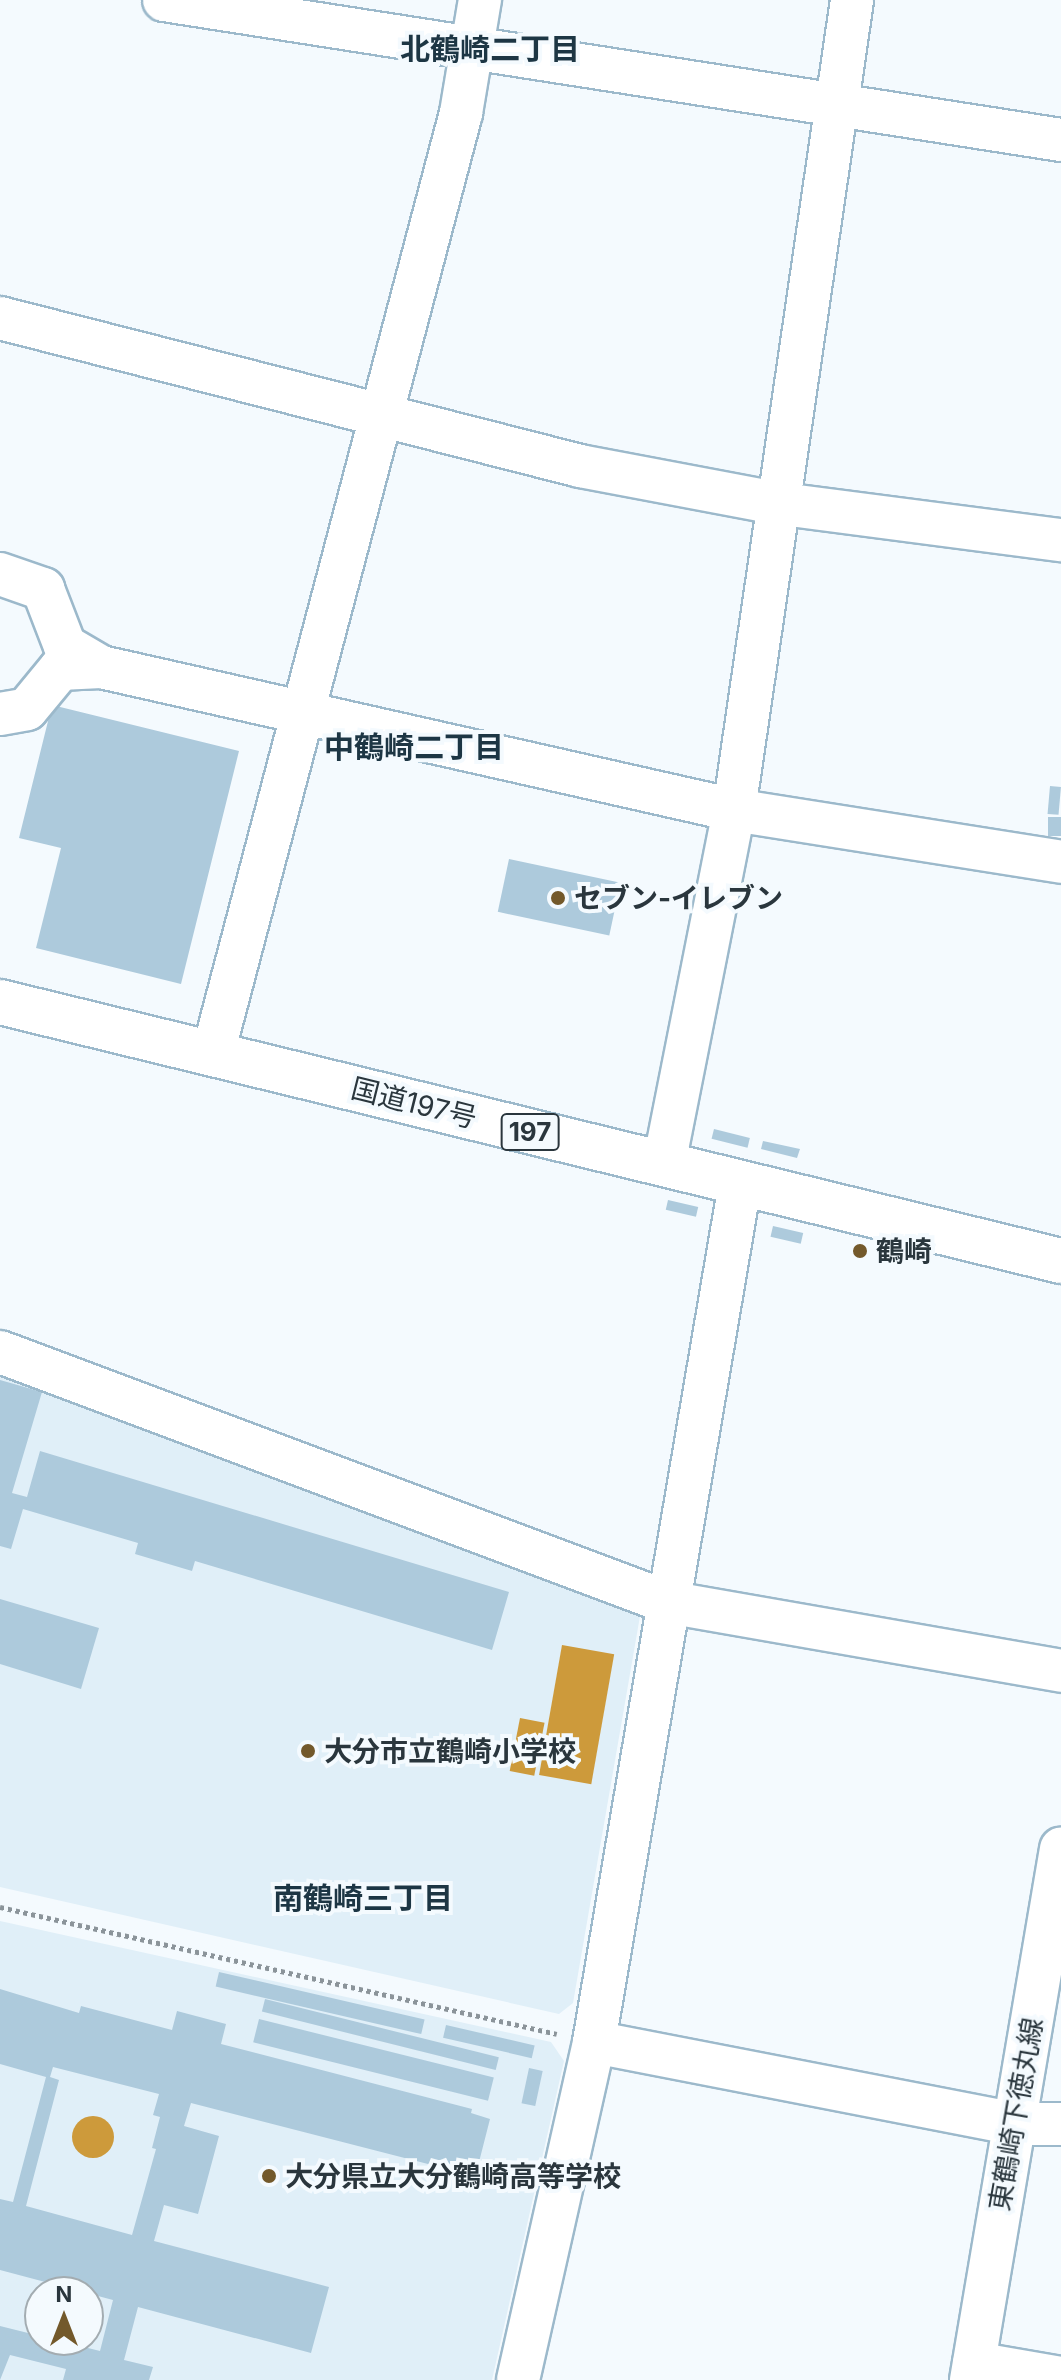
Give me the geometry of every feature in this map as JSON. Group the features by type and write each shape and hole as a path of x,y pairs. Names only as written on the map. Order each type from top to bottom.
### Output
{"highway":[{"name":"国道197号","path":"0,1002 1061,1261"}],"street":[{"path":"164,0 1061,140"},
{"path":"213,1053 461,113 480,0"},
{"path":"664,1164 734,810 782,504 852,0"},
{"path":"0,318 580,466 782,504 1061,540"},
{"path":"0,574 43,589 65,646 101,667"},
{"path":"0,714 27,709 60,669 101,667 734,810 1061,862"},
{"path":"518,2380 594,2042 740,1184"},
{"path":"0,1352 667,1602 1061,1671"},
{"name":"東鶴崎下徳丸線","path":"972,2372 1061,1849"},
{"path":"594,2042 1014,2124 1061,2124"},
{"path":"972,2372 1061,2378"}],"path":[{"path":"0,1907 594,2042"}],"shaded area":[{"name":"大分市立鶴崎小学校","path":"0,1371 635,1607 640,1616 573,2003 559,2014 0,1887"},
{"path":"562,1645 614,1654 591,1784 539,1775"},
{"path":"520,1718 545,1723 534,1776 510,1771"},
{"name":"大分県立大分鶴崎高等学校","path":"0,1921 551,2042 564,2061 492,2380 0,2380"},
{"path":"93,2116 108,2122 114,2137 108,2152 93,2158 78,2152 72,2137 78,2122"}],"building":[{"path":"52,705 239,751 181,984 36,948 61,848 19,838"},
{"path":"1050,786 1061,787 1059,815 1048,814"},
{"path":"1048,817 1061,817 1061,836 1048,836"},
{"name":"セブン-イレブン","path":"509,859 621,883 609,936 498,912"},
{"path":"714,1129 750,1138 747,1148 712,1139"},
{"path":"763,1141 800,1149 797,1158 761,1149"},
{"path":"668,1200 698,1207 696,1217 666,1210"},
{"path":"773,1226 803,1233 801,1244 771,1237"},
{"path":"0,1380 42,1392 12,1493 27,1497 40,1451 509,1592 492,1650 195,1561 192,1571 135,1554 138,1543 23,1509 11,1549 0,1546"},
{"path":"0,1599 99,1628 81,1689 0,1664"},
{"path":"219,1972 425,2019 421,2034 216,1987"},
{"path":"0,1989 79,2013 81,2006 172,2030 177,2011 226,2024 221,2044 472,2109 471,2113 490,2119 478,2166 466,2163 463,2173 191,2103 184,2126 219,2136 198,2214 164,2205 154,2241 329,2287 311,2353 138,2307 124,2360 153,2367 149,2380 63,2380 66,2369 10,2355 0,2380 0,2326 24,2332 24,2356 104,2356 104,2335 113,2300 104,2298 104,2276 24,2276 0,2270 0,2199 13,2202 46,2077 0,2064","holes":["53,2067 159,2094 153,2115 160,2117 152,2148 156,2149 132,2235 26,2206 59,2080 50,2077"]},
{"path":"265,1999 499,2057 496,2070 262,2012"},
{"path":"259,2019 494,2078 488,2101 253,2042"},
{"path":"446,2025 535,2045 532,2058 443,2038"},
{"path":"529,2068 543,2071 535,2106 522,2103"}],"place":[{"name":"セブン-イレブン","path":"558,898"},
{"name":"鶴崎","path":"860,1251"},
{"name":"大分市立鶴崎小学校","path":"308,1751"},
{"name":"大分県立大分鶴崎高等学校","path":"269,2176"}],"district":[{"name":"北鶴崎二丁目","path":"490,49"},
{"name":"中鶴崎二丁目","path":"414,747"},
{"name":"南鶴崎三丁目","path":"363,1898"}]}
